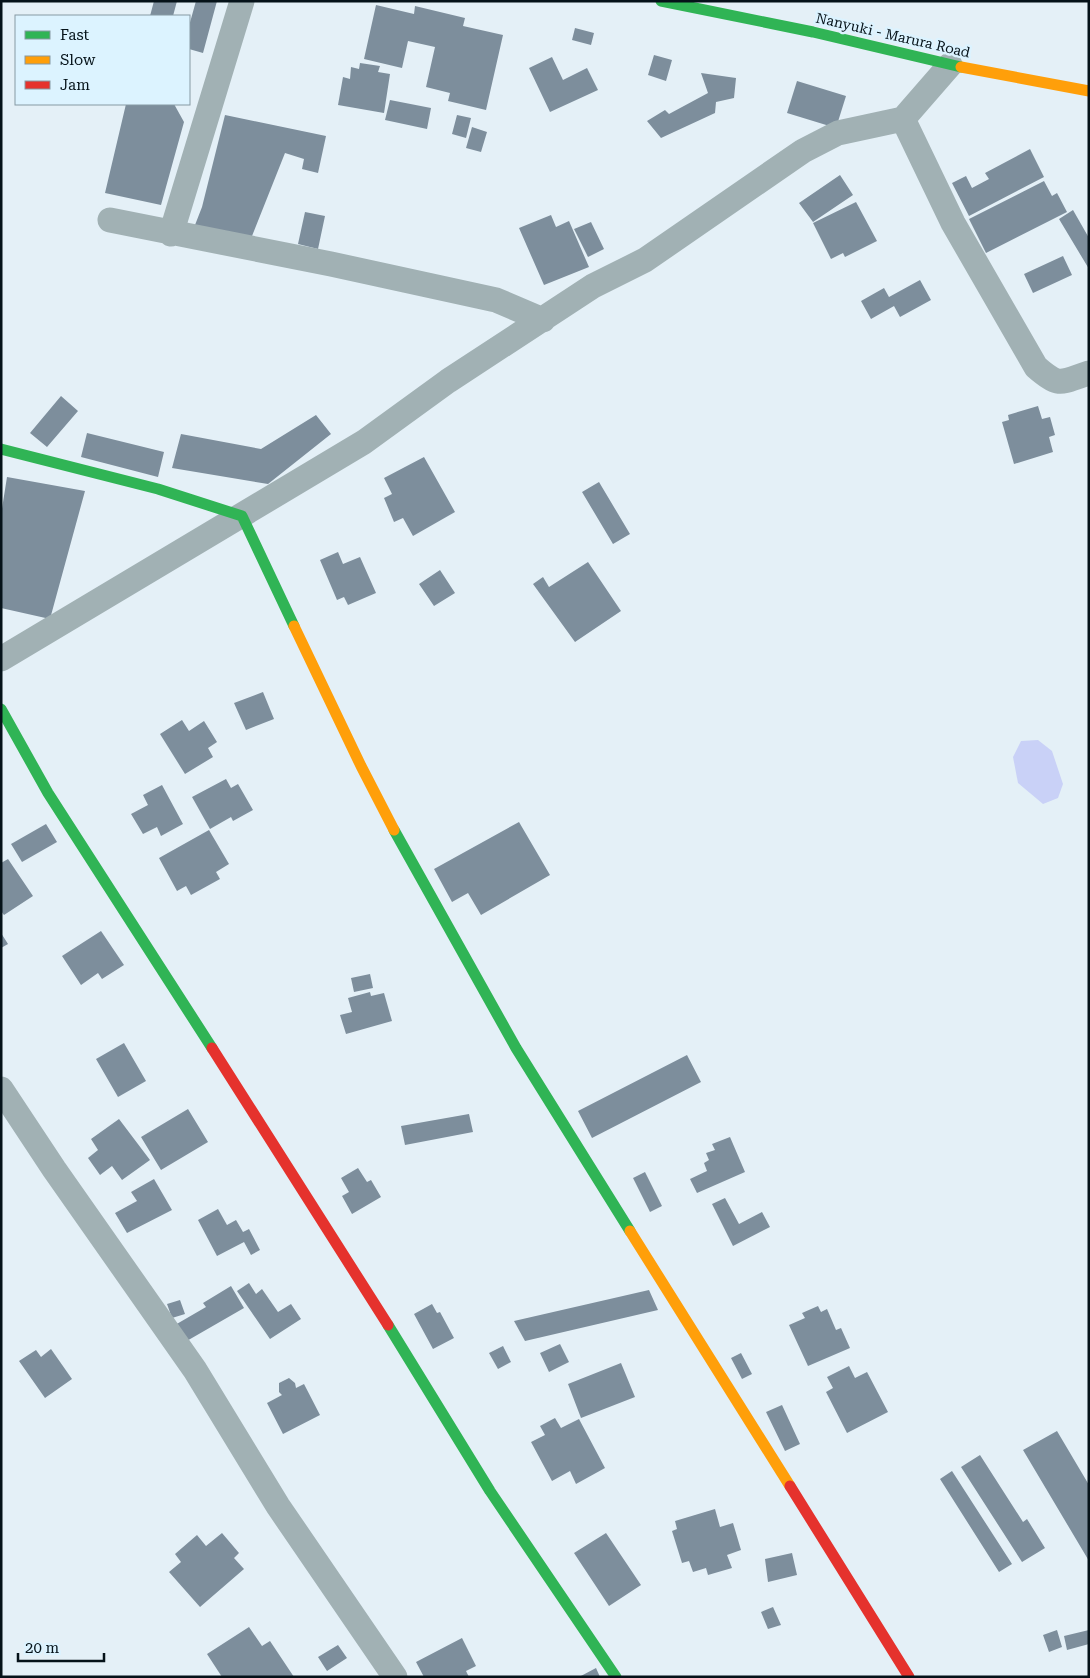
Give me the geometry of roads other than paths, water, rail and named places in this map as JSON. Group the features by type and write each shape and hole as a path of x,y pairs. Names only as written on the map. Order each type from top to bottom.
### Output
{"street":[{"path":"171,234 242,1"},
{"name":"Nanyuki - Marura Road","path":"661,1 814,32 950,65 1089,91"},
{"path":"1,659 364,442 448,381 593,286 645,260 803,150 838,133 903,118 950,65"},
{"path":"903,118 952,223 1036,367 1050,380 1062,383 1089,374"},
{"path":"110,220 171,234 332,264 496,300 543,320"},
{"path":"1,448 158,489 242,516 375,792 407,854 516,1048 909,1677"},
{"path":"1,709 48,793 328,1228 490,1491 552,1586 616,1677"},
{"path":"1,1089 54,1169 195,1370 278,1506 395,1677"}],"water":[{"path":"1038,740 1052,751 1063,784 1058,798 1043,804 1018,783 1013,757 1021,741"}]}
